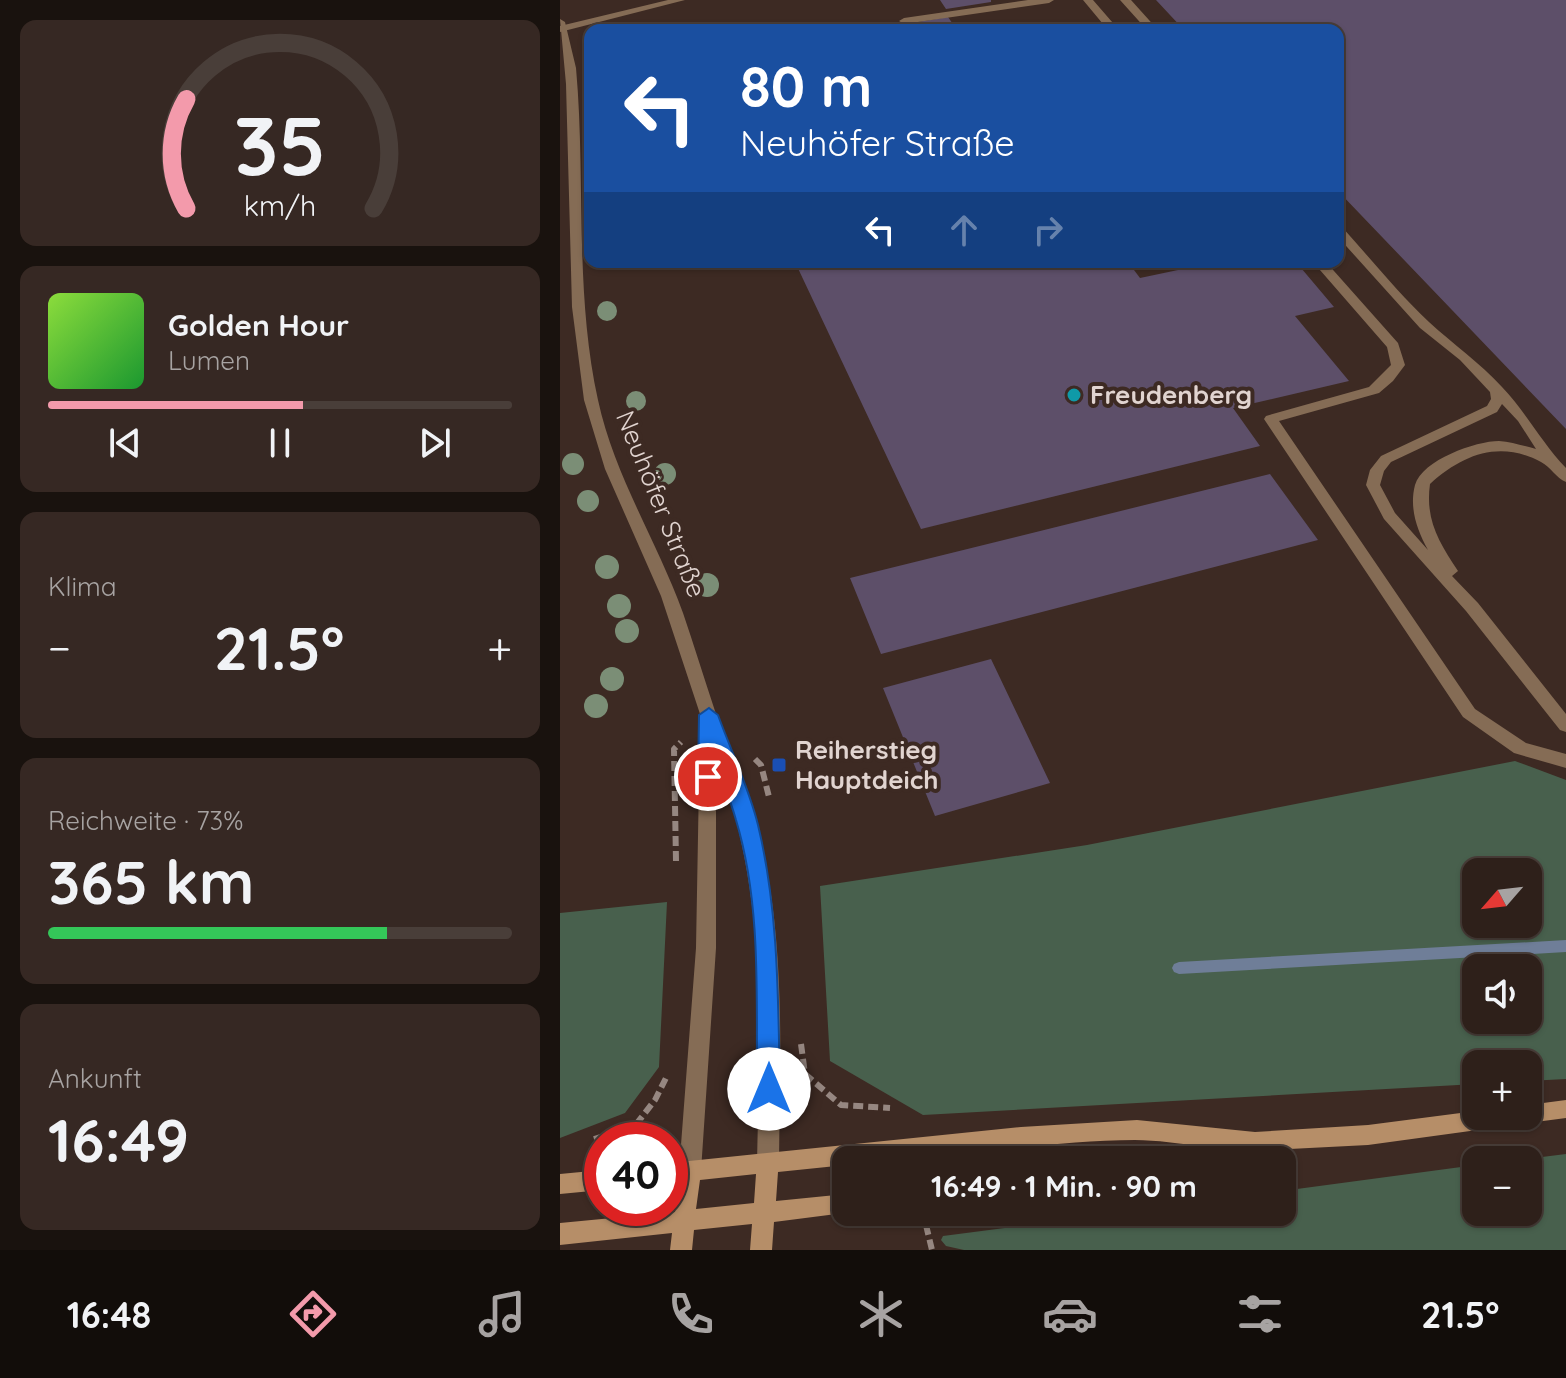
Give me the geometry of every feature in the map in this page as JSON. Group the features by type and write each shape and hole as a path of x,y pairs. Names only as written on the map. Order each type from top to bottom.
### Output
{"main road":[{"path":"1542,1112 1566,1109"},
{"path":"688,1171 883,1149 1137,1130 1255,1142 1368,1135 1462,1123"},
{"path":"1240,1146 1255,1142"},
{"name":"Neuhöfer Straße","path":"761,1250 768,1162"},
{"path":"560,1184 584,1182"},
{"path":"688,1221 832,1206"},
{"path":"560,1234 636,1226"},
{"name":"Neuhöfer Straße","path":"681,1250 683,1226"}],"street":[{"path":"561,27 680,0"},
{"path":"904,21 1049,0"},
{"path":"1088,0 1109,24"},
{"path":"1125,0 1147,24"},
{"name":"Neuhöfer Straße","path":"561,27 573,113 583,354 591,402 602,439 668,594 747,822 759,879 768,1019 768,1162"},
{"path":"1344,237 1425,325 1465,357 1497,389 1523,418 1550,460 1566,477"},
{"path":"1324,268 1393,346 1398,365 1374,390 1271,419 1469,713 1520,748 1566,761"},
{"path":"1497,389 1498,399 1492,409 1386,459 1377,470 1373,485 1389,516 1472,607 1566,726"},
{"path":"1472,607 1427,534 1420,514 1423,482 1451,459 1473,448 1495,444 1526,449 1550,460"},
{"name":"Neuhöfer Straße","path":"686,1122 706,948 709,715"}],"path":[{"path":"638,1122 664,1084"},
{"path":"926,1226 932,1250"}],"green space":[{"path":"1515,761 1566,780 1566,1079 1542,1080 1542,1050 1462,1050 1462,1085 923,1115 830,1061 820,886 1087,845"},
{"path":"667,902 659,1067 625,1113 602,1122 584,1122 584,1129 560,1138 560,913"},
{"path":"1566,1154 1566,1250 964,1250 946,1246 941,1240 943,1236 1019,1226 1296,1226 1296,1189 1462,1167 1462,1226 1542,1226 1542,1157"}],"building":[{"path":"940,0 991,0 991,2 946,9"},
{"path":"1156,0 1566,0 1566,429 1344,197 1344,24 1178,24"},
{"path":"948,17 953,24 906,24"},
{"name":"Freudenberg","path":"798,268 1132,268 1140,278 1188,268 1301,268 1334,307 1295,316 1349,381 1233,408 1260,446 921,529"},
{"path":"1270,474 1318,540 881,654 850,578"},
{"path":"991,659 1050,783 935,816 883,688"}],"waterway":[{"path":"1179,968 1566,946"}],"place":[{"name":"Freudenberg","path":"1074,395"},
{"name":"Reiherstieg Hauptdeich","path":"779,765"}],"route":[{"path":"708,777 709,715 733,776 759,879 765,945 769,1089"}]}
